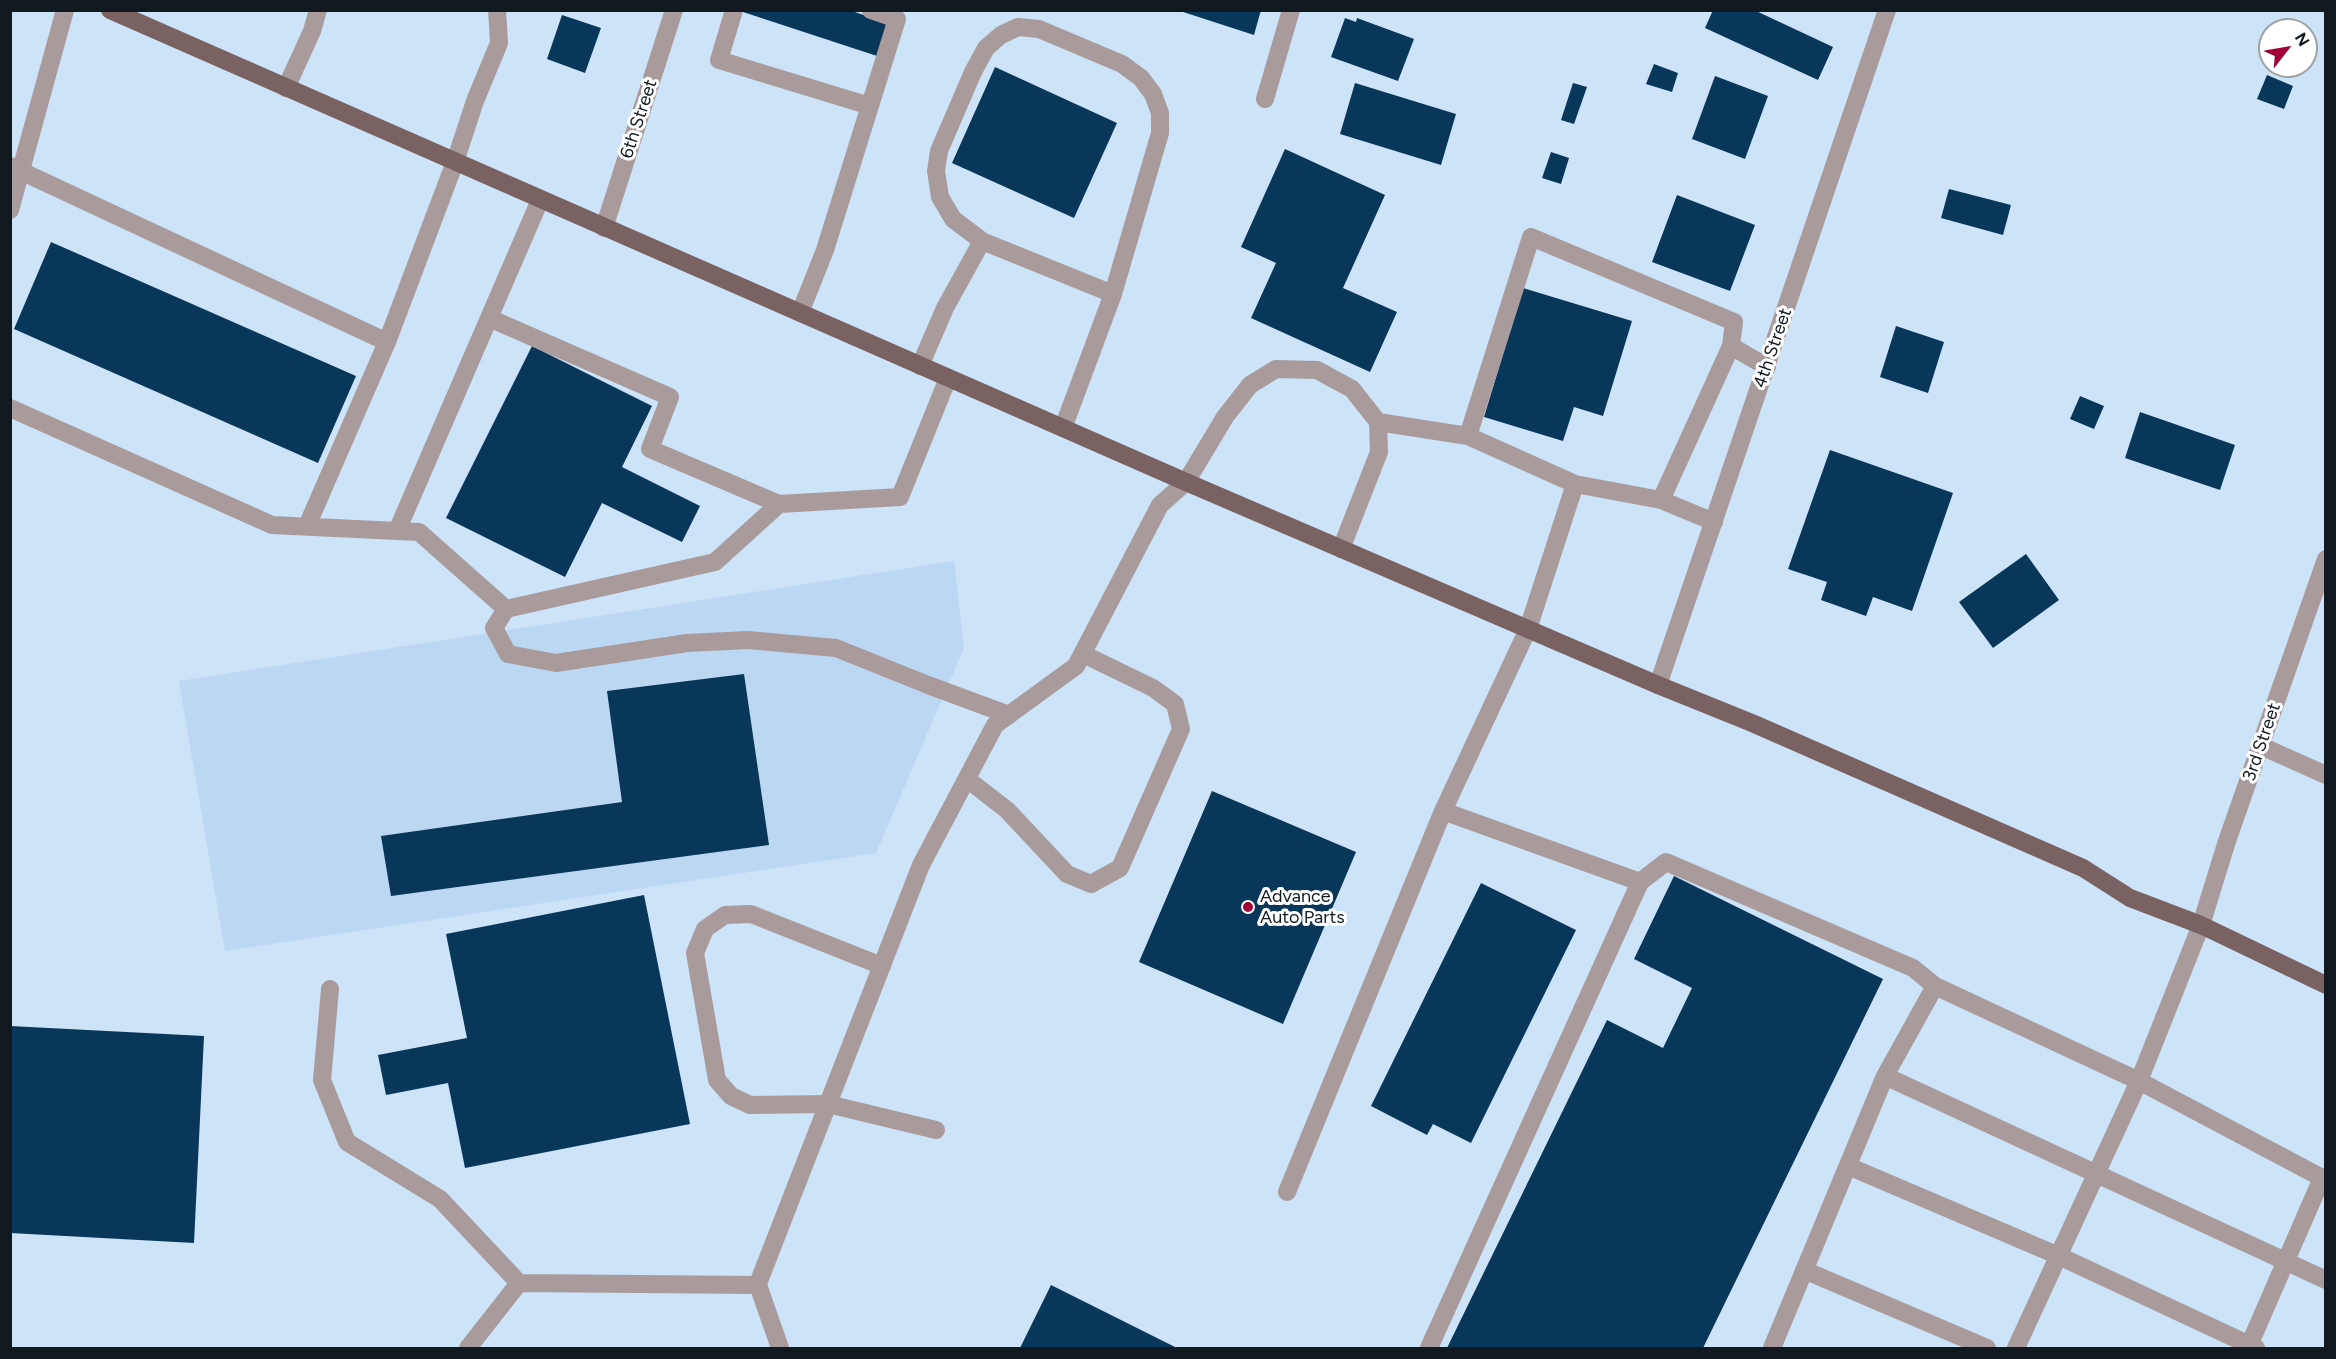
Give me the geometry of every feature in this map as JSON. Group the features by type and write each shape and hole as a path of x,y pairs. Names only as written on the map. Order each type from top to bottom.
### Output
{"main road":[{"path":"111,10 1186,482 1658,685 1752,723 2084,868 2130,898 2201,925 2325,985"}],"street":[{"path":"10,210 16,168 65,10"},
{"path":"286,88 312,31 318,10"},
{"path":"307,526 387,342 455,162 475,101 499,43 497,10"},
{"name":"6th Street","path":"604,228 674,10"},
{"path":"734,10 719,60 870,106"},
{"path":"800,313 825,250 897,19 871,10"},
{"path":"1265,99 1291,10"},
{"name":"4th Street","path":"1658,685 1887,10"},
{"path":"1063,428 1113,294 1160,133 1160,113 1153,94 1141,78 1122,64 1039,29 1018,27 1001,35 986,48 973,72 939,152 936,171 940,197 953,219 982,241 1113,294"},
{"path":"16,168 387,342"},
{"path":"397,531 540,200"},
{"path":"1468,436 1531,237 1734,322 1731,346 1661,500"},
{"path":"920,366 945,308 982,241"},
{"path":"489,318 670,397 650,449 779,504 900,497 948,378"},
{"path":"1731,346 1767,367"},
{"path":"780,1348 758,1285 921,865 995,725 1076,666 1160,505 1186,482 1225,417 1251,385 1276,369 1317,370 1352,389 1378,422 1379,452 1341,549"},
{"path":"10,408 272,525 419,532 506,609"},
{"path":"1378,422 1468,436 1575,484 1661,500 1714,522"},
{"path":"1287,1192 1443,811 1528,629 1575,484"},
{"path":"779,504 715,562 506,609 494,628 508,654 556,663 687,643 748,640 836,648 1009,714"},
{"name":"3rd Street","path":"2016,1348 2139,1081 2201,925 2325,560"},
{"path":"967,779 1007,810 1067,874 1090,884 1120,868 1181,729 1175,704 1153,688 1083,654"},
{"path":"2261,746 2325,775"},
{"path":"1443,811 1640,882"},
{"path":"1429,1348 1640,882 1666,862 1912,968 1935,986 2139,1081 2324,1179 2286,1261 2251,1348 2059,1256 1848,1166"},
{"path":"882,966 751,914 726,915 705,929 695,953 717,1080 731,1096 750,1105 828,1104 936,1130"},
{"path":"1772,1348 1885,1077 1935,986"},
{"path":"330,989 321,1080 347,1142 440,1198 519,1283 758,1285"},
{"path":"1885,1077 2325,1280"},
{"path":"1804,1270 1987,1348"},
{"path":"468,1348 519,1283"}],"shaded area":[{"path":"954,561 964,648 876,853 225,951 179,681"}],"building":[{"path":"849,10 887,23 877,56 740,11"},
{"path":"1177,10 1261,10 1254,35"},
{"path":"1713,10 1754,10 1833,47 1818,80 1705,28"},
{"path":"562,15 601,28 585,73 547,59"},
{"path":"1345,18 1356,22 1357,18 1414,39 1398,81 1331,57"},
{"path":"1654,64 1678,73 1672,92 1646,84"},
{"path":"995,67 1117,123 1074,218 952,163"},
{"path":"1715,76 1768,96 1745,159 1692,139"},
{"path":"2266,78 2274,78 2293,86 2284,109 2257,99"},
{"path":"1355,83 1456,114 1441,165 1340,134"},
{"path":"1573,83 1587,87 1574,124 1561,120"},
{"path":"1285,149 1385,195 1343,288 1397,312 1370,372 1251,318 1276,263 1241,247"},
{"path":"1551,152 1569,158 1561,184 1542,178"},
{"path":"1949,189 2011,205 2003,235 1941,218"},
{"path":"1677,195 1755,225 1730,291 1652,262"},
{"path":"51,242 356,376 318,463 14,329"},
{"path":"1523,288 1632,321 1603,416 1574,407 1563,441 1484,417"},
{"path":"1896,326 1944,342 1928,393 1880,377"},
{"path":"532,346 652,406 622,467 700,506 682,542 602,503 565,577 446,518"},
{"path":"2080,396 2104,406 2094,429 2070,419"},
{"path":"2140,412 2235,445 2220,490 2125,458"},
{"path":"1830,450 1953,493 1912,611 1873,597 1866,616 1821,600 1827,582 1788,569"},
{"path":"2026,554 2059,600 1993,648 1959,602"},
{"path":"744,674 769,845 391,896 381,836 622,802 607,691"},
{"name":"Advance Auto Parts","path":"1212,791 1356,852 1283,1024 1139,962"},
{"path":"1674,876 1883,979 1703,1348 1447,1348 1607,1020 1663,1048 1692,988 1634,959"},
{"path":"1481,883 1576,930 1471,1143 1433,1124 1427,1135 1371,1106"},
{"path":"644,895 690,1124 465,1168 448,1083 386,1095 378,1055 467,1038 446,934"},
{"path":"10,1026 204,1036 194,1243 10,1233"},
{"path":"1051,1285 1177,1348 1020,1348"}],"place":[{"name":"Advance Auto Parts","path":"1248,907"}]}
